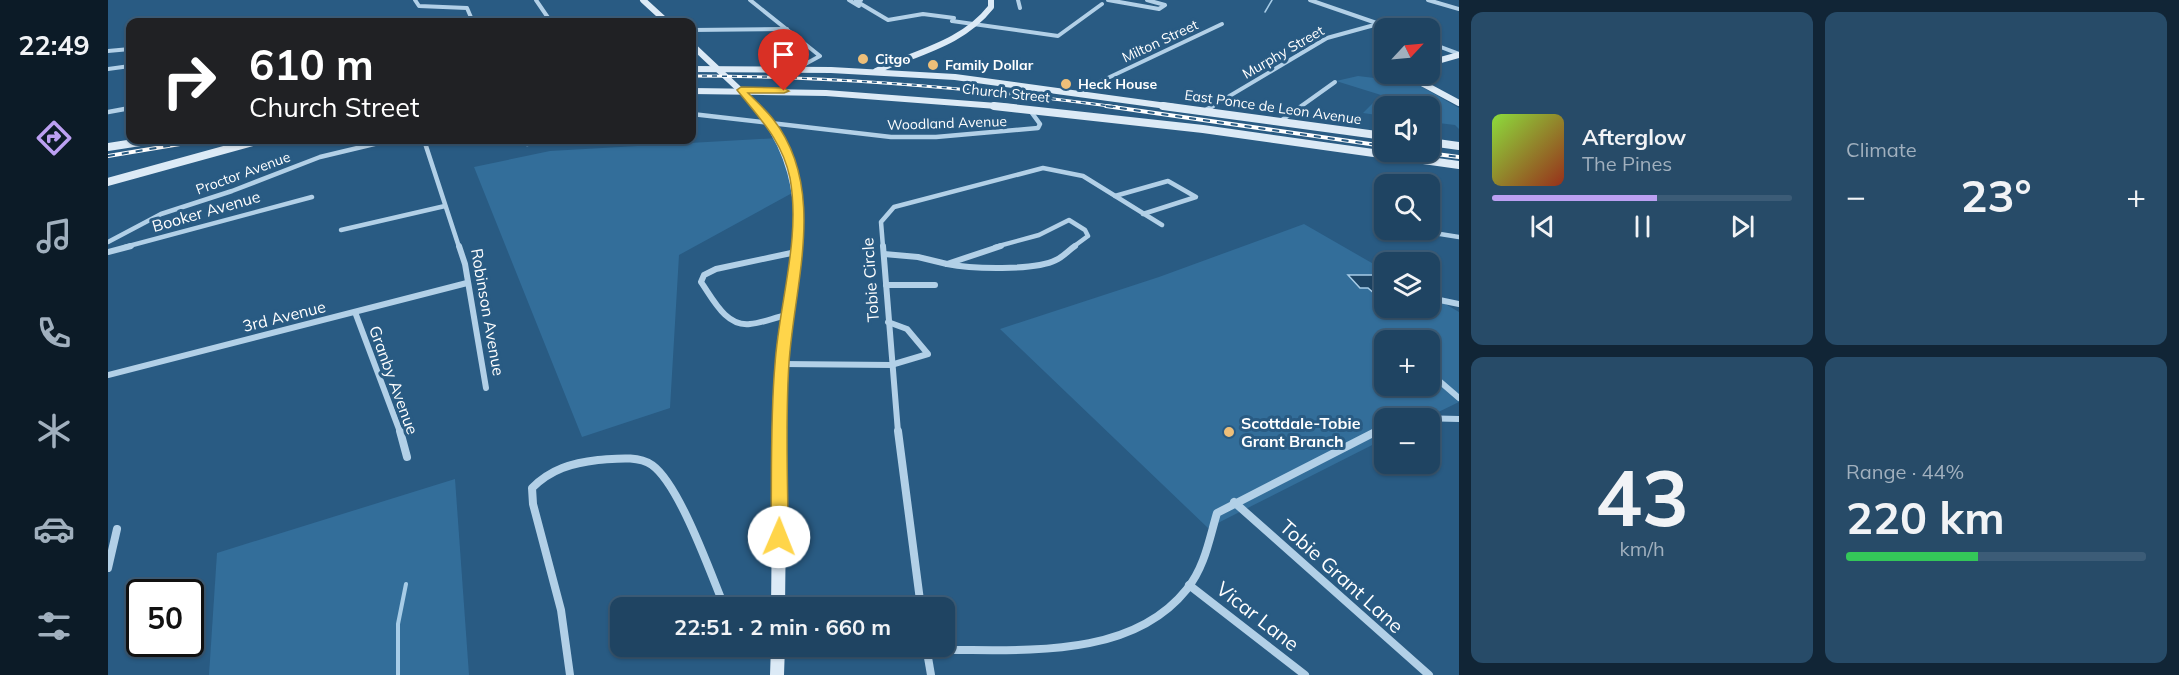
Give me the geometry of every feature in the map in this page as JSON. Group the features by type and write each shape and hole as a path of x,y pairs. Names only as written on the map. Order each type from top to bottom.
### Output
{"main road":[{"path":"643,0 663,18"},
{"path":"874,72 954,38 976,24 991,8 991,0"},
{"path":"696,49 741,90 770,122 785,150 795,177 800,217 782,364 778,597"},
{"path":"1440,60 1459,55"},
{"name":"East Ponce de Leon Avenue","path":"696,69 796,69 955,77 1374,135"},
{"path":"1424,84 1459,103"},
{"name":"Church Street","path":"696,91 866,93 1217,130 1459,165"},
{"path":"1440,143 1459,146"},
{"path":"108,147 127,144"},
{"path":"108,182 246,144"},
{"path":"777,675 778,657"}],"street":[{"path":"415,0 419,6 466,8 471,18"},
{"path":"536,0 548,18"},
{"path":"750,0 820,56 796,69"},
{"path":"850,1 861,0"},
{"path":"1018,0 1020,8"},
{"path":"1108,0 1159,9 1165,5 1147,0"},
{"path":"1310,0 1374,23"},
{"path":"1428,0 1459,9"},
{"path":"850,1 883,21 923,14 1058,36 1102,4"},
{"path":"856,1 888,20"},
{"name":"Milton Street","path":"1076,93 1222,24"},
{"name":"Murphy Street","path":"1204,111 1327,38 1374,25"},
{"path":"696,30 787,29"},
{"path":"1440,47 1459,55"},
{"path":"108,51 126,49"},
{"path":"108,69 126,67"},
{"path":"1279,122 1335,82"},
{"path":"108,112 126,109"},
{"name":"Woodland Avenue","path":"696,114 865,135 936,137 1038,128 1040,124 1029,109"},
{"name":"Proctor Avenue","path":"108,242 161,214 232,191 320,157 374,144"},
{"name":"Robinson Avenue","path":"425,144 444,206 460,242 486,388"},
{"name":"Tobie Circle","path":"920,597 900,454 891,365 882,222 892,208 1029,170 1064,171 1083,176 1162,225"},
{"path":"1115,196 1168,181 1196,197 1143,214"},
{"name":"Booker Avenue","path":"108,252 312,197"},
{"path":"341,230 444,206"},
{"path":"884,254 918,257 947,264 969,269 1042,264 1057,260 1088,236 1085,230 1069,220 1037,238 966,254 947,264"},
{"path":"1440,234 1459,237"},
{"path":"788,315 775,316 753,324 735,322 722,311 701,282 704,275 716,269 796,252"},
{"name":"3rd Avenue","path":"108,375 468,283"},
{"path":"886,285 935,285"},
{"path":"1440,300 1459,304"},
{"name":"Granby Avenue","path":"355,312 398,425 407,457"},
{"path":"782,364 891,365 928,354 907,329 888,322"},
{"path":"1440,382 1459,398"},
{"path":"1440,419 1459,419"},
{"path":"955,648 1070,649 1111,639 1146,622 1176,599 1199,570 1217,513 1233,502 1374,432"},
{"path":"570,675 561,610 540,538 532,488 550,470 588,461 635,459 654,466 664,478 720,597"},
{"name":"Tobie Grant Lane","path":"1233,502 1429,675"},
{"path":"108,568 117,530"},
{"name":"Vicar Lane","path":"1189,585 1305,675"},
{"path":"928,657 931,675"}],"shaded area":[{"path":"1358,76 1374,78 1374,84 1417,84 1438,96 1380,96 1336,81"},
{"path":"1440,97 1459,108 1459,129 1455,125 1440,123"},
{"path":"1374,102 1374,115 1363,113"},
{"path":"778,138 794,192 679,255 670,408 582,437 474,167 550,151"},
{"path":"1304,224 1374,264 1374,318 1440,318 1440,301 1459,312 1459,402 1440,411 1440,408 1374,408 1374,444 1208,528 1000,329 1159,277"},
{"path":"1348,275 1374,275 1374,293 1368,288 1360,288"},
{"path":"455,479 469,675 209,675 217,553"}],"waterway":[{"path":"1265,12 1272,0"},
{"path":"398,675 398,624 406,584"}],"railway":[{"path":"696,76 799,78 905,84 1117,107"},
{"path":"1106,106 1374,145"},
{"path":"108,156 180,144"},
{"path":"1440,154 1459,157"}],"place":[{"name":"Citgo","path":"863,59"},
{"name":"Family Dollar","path":"933,65"},
{"name":"Heck House","path":"1066,84"},
{"name":"Scottdale-Tobie Grant Branch","path":"1229,432"}],"route":[{"path":"779,537 782,364 800,217 795,177 785,150 770,122 741,90 784,91"}]}
